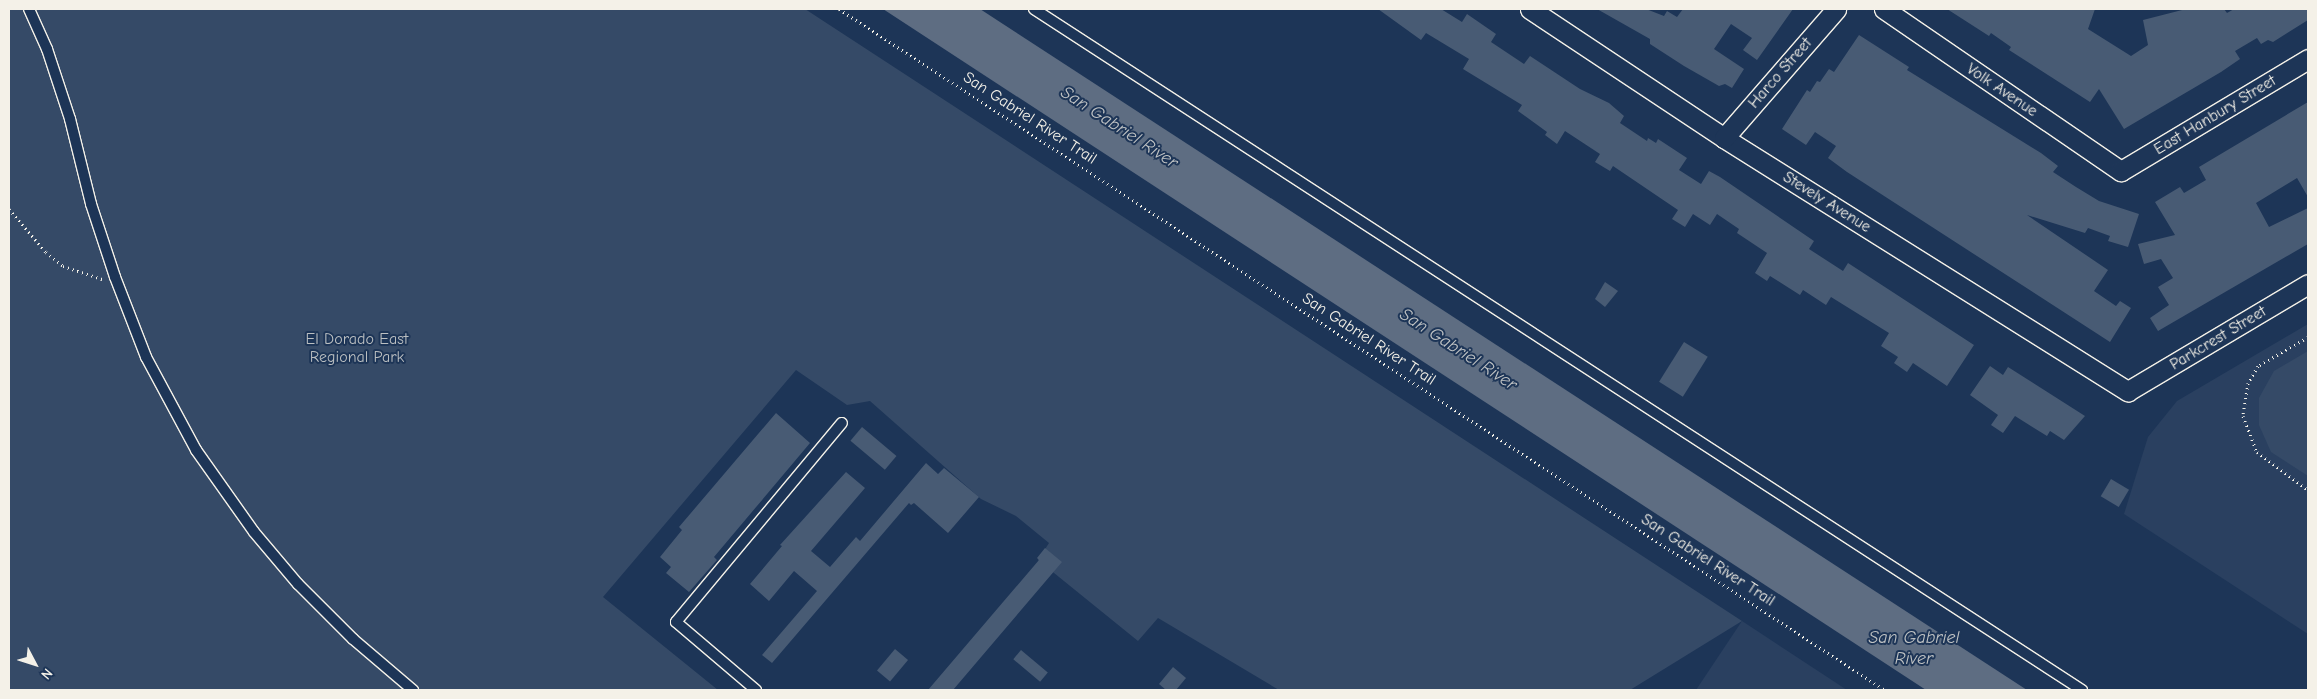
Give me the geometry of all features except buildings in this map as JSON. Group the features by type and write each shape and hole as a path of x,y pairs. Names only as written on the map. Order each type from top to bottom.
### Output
{"street":[{"name":"Stevely Avenue","path":"1530,9 1724,138 2128,391"},
{"name":"Harco Street","path":"1724,138 1836,9"},
{"name":"Volk Avenue","path":"1884,9 2121,171"},
{"name":"East Hanbury Street","path":"2121,171 2308,59"},
{"name":"Parkcrest Street","path":"2128,391 2308,284"}],"lane":[{"path":"29,9 47,49 65,102 91,204 115,277 146,357 196,450 254,532 325,612 413,690"},
{"path":"1034,9 2082,690"},
{"path":"756,690 676,622 842,423"}],"path":[{"name":"San Gabriel River Trail","path":"839,9 1885,690"},
{"path":"9,209 46,252 63,266 100,280 115,277"},
{"path":"2308,337 2258,366 2248,383 2243,416 2257,452 2273,467 2308,490"}],"shaded area":[{"path":"2308,324 2308,634 2124,514 2148,437 2177,401"},
{"path":"1742,621 1847,690 1696,690"}],"green space":[{"name":"El Dorado East Regional Park","path":"9,9 805,9 1742,621 1630,690 1279,690 1158,618 1138,641 1038,560 1049,543 1016,516 981,499 870,401 847,405 796,370 603,597 718,690 9,690"},
{"path":"2308,351 2308,476 2271,452 2259,425 2259,398 2274,371"}],"water":[{"name":"San Gabriel River","path":"883,9 980,9 2027,690 1926,690"}]}
